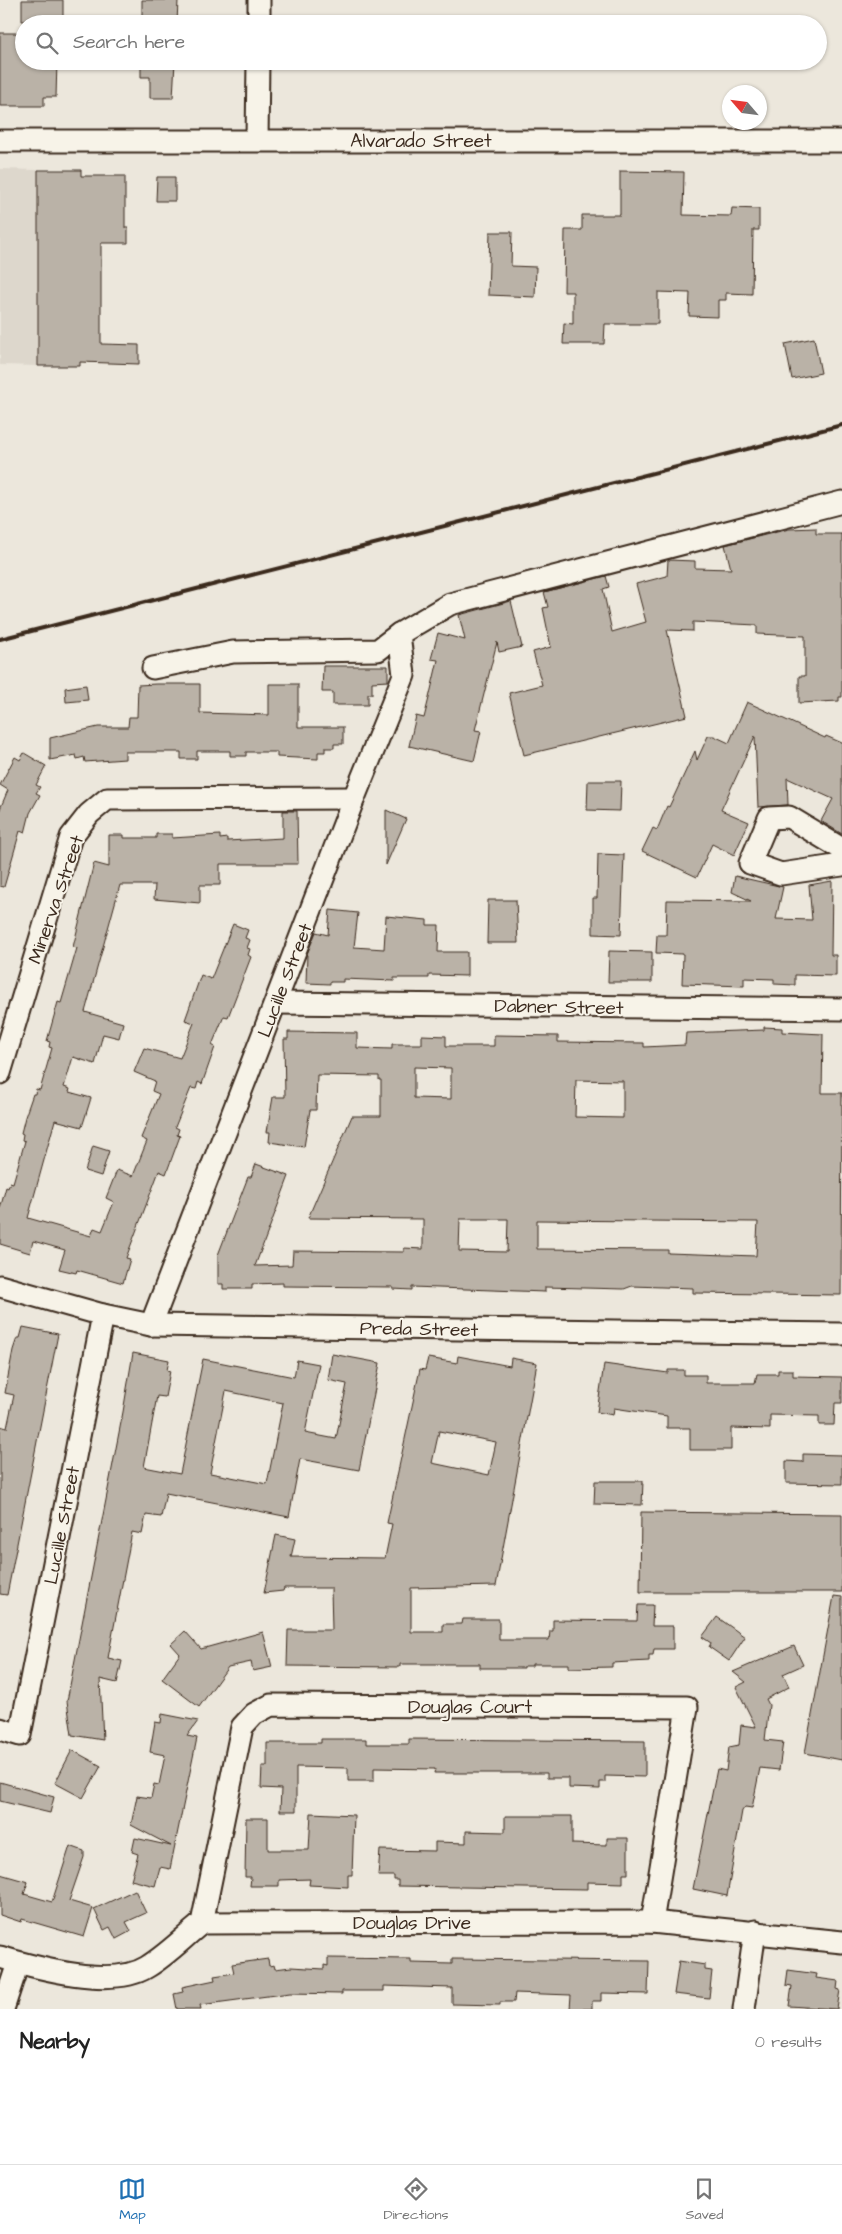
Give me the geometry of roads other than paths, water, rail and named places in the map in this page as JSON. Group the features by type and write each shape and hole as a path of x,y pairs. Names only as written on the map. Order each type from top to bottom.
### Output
{"street":[{"path":"259,0 259,15"},
{"path":"256,140 258,70"},
{"name":"Alvarado Street","path":"0,141 842,141"},
{"path":"153,668 233,652 378,650 399,634 450,604 842,502"},
{"name":"Lucille Street","path":"151,1325 354,798 404,675 399,634"},
{"name":"Minerva Street","path":"0,1073 72,836 89,814 106,798 354,798"},
{"path":"842,849 789,816 769,818 750,862 781,874 842,865"},
{"name":"Dabner Street","path":"276,1003 842,1009"},
{"name":"Preda Street","path":"0,1286 103,1315 151,1325 842,1334"},
{"name":"Lucille Street","path":"0,1729 20,1735 103,1315"},
{"name":"Douglas Court","path":"202,1923 242,1727 254,1714 271,1705 687,1707 652,1922"},
{"name":"Douglas Drive","path":"202,1923 652,1922 755,1931 842,1942"},
{"path":"3,2009 9,1960 88,1976 120,1976 146,1968 202,1923"},
{"path":"744,2009 755,1931"}],"railway":[{"path":"0,639 842,425"}]}
